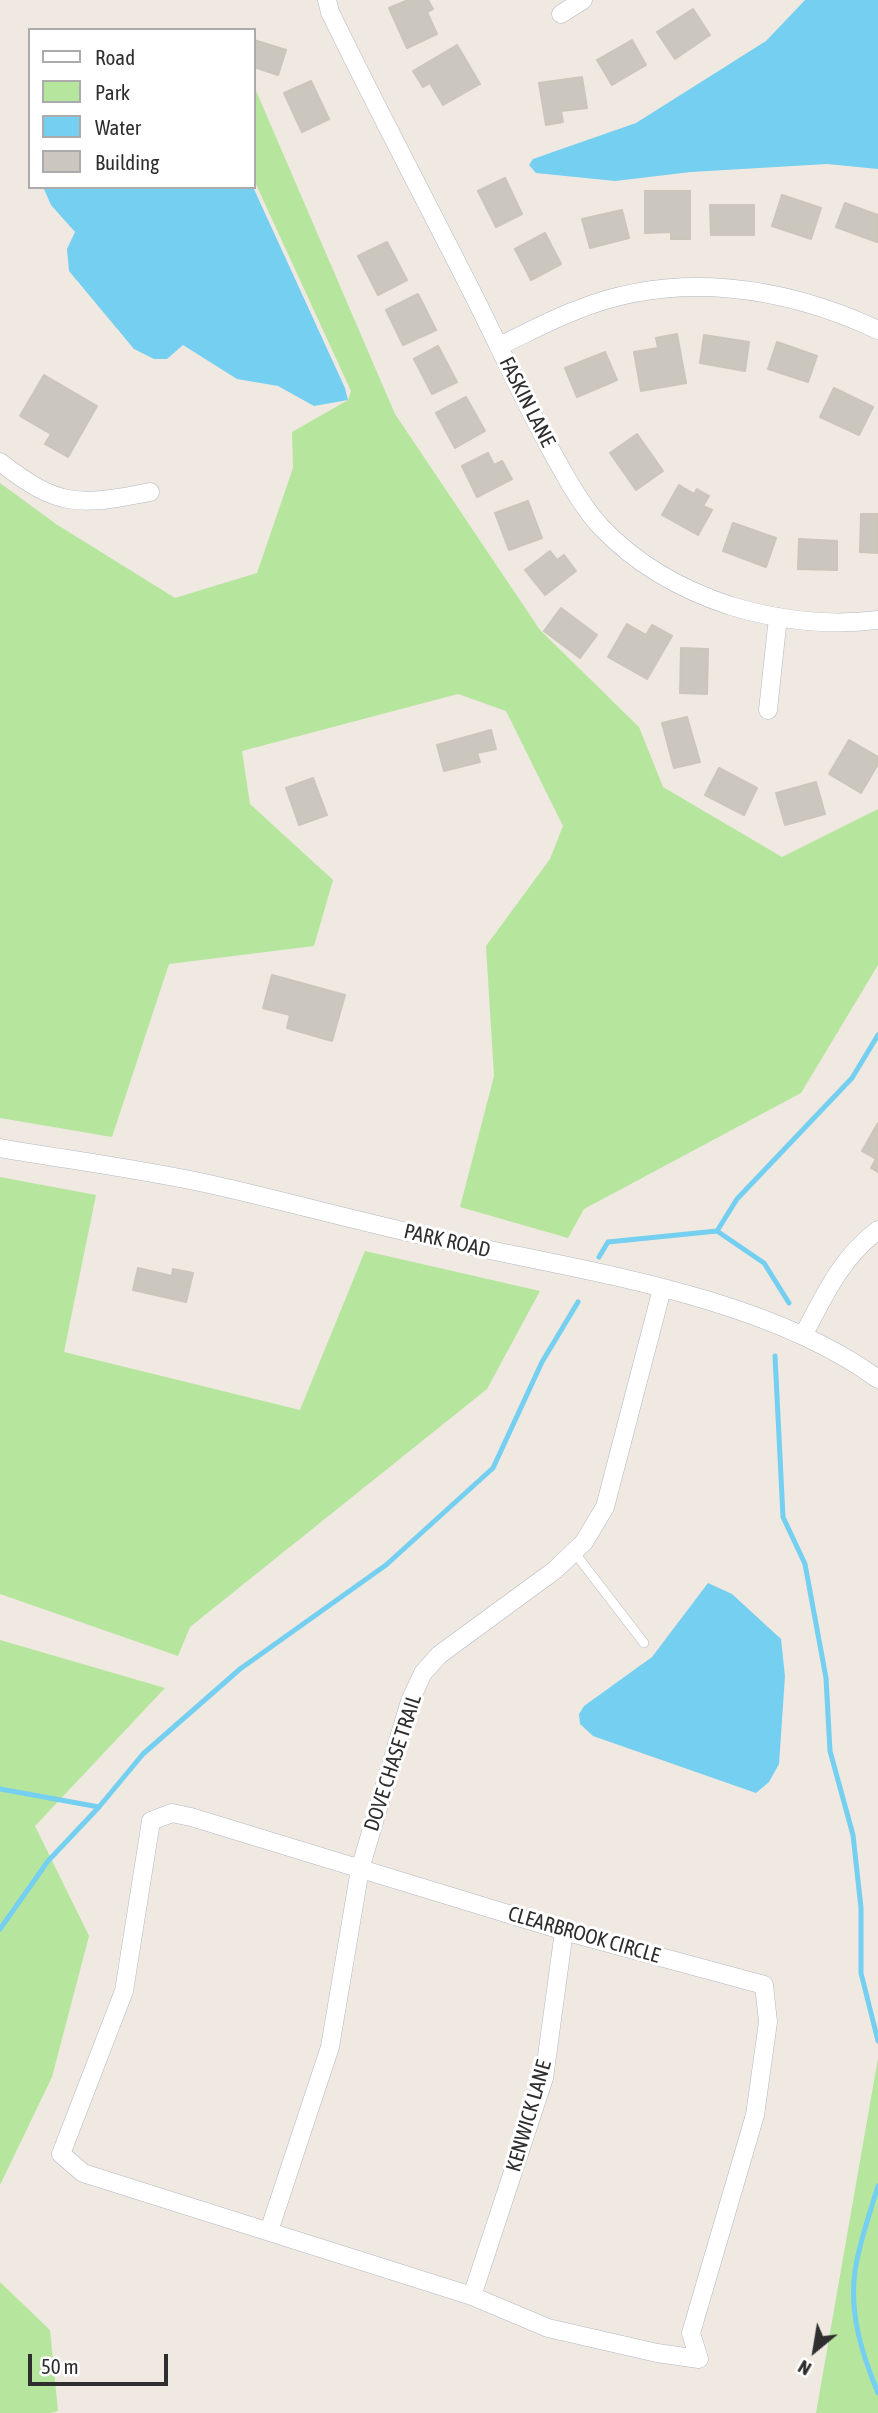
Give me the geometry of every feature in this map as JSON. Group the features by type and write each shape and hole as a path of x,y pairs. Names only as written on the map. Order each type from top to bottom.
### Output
{"street":[{"name":"FASKIN LANE","path":"327,0 330,12 371,97 539,428 573,490 603,528 639,560 678,586 723,603 778,617 842,622 878,620"},
{"path":"561,14 583,0"},
{"path":"499,346 600,302 675,288 724,286 749,289 843,313 878,330"},
{"path":"0,462 45,492 63,499 102,502 150,492"},
{"path":"768,710 778,617"},
{"name":"PARK ROAD","path":"0,1148 208,1184 412,1234 662,1289 804,1334 878,1379"},
{"path":"804,1334 830,1284 851,1252 878,1230"},
{"name":"DOVE CHASE TRAIL","path":"269,2231 330,2047 360,1869 410,1701 423,1673 439,1655 555,1570 584,1542 605,1507 662,1289"},
{"name":"CLEARBROOK CIRCLE","path":"172,1813 191,1817 360,1869 564,1931 764,1985 768,2022 755,2115 691,2333 698,2359 657,2353 548,2328 472,2296 83,2173 61,2154 124,1991 151,1821 172,1813"},
{"name":"KENWICK LANE","path":"472,2296 544,2078 564,1931"}],"lane":[{"path":"574,1552 644,1643"}],"green space":[{"path":"256,91 395,414 540,630 639,727 663,787 782,857 878,809 878,965 801,1093 584,1209 568,1238 460,1207 494,1076 486,946 550,859 563,826 506,711 458,694 242,751 250,804 333,880 314,946 169,964 112,1137 0,1118 0,483 56,524 175,598 257,573 293,468 292,432 348,400 351,391 256,184"},
{"path":"0,1177 96,1195 64,1352 300,1410 365,1251 540,1291 487,1389 190,1627 178,1656 0,1594"},
{"path":"0,1640 165,1688 35,1826 89,1936 52,2077 0,2185"},
{"path":"878,2058 878,2413 816,2413"},
{"path":"0,2282 50,2330 58,2411 0,2413"}],"water":[{"path":"805,0 878,0 878,169 827,164 691,172 615,181 536,173 529,165 533,159 636,123 766,41"},
{"path":"44,189 254,189 345,388 348,400 314,406 278,386 237,379 183,345 167,359 154,359 134,349 69,271 67,249 75,232 51,205"},
{"path":"708,1583 732,1594 781,1639 785,1676 779,1764 769,1782 756,1793 593,1736 580,1724 579,1714 584,1706 652,1657"}],"building":[{"path":"408,0 428,0 433,9 427,12 437,34 407,48 389,8"},
{"path":"693,9 710,35 675,59 657,32"},
{"path":"632,40 646,65 612,85 597,60"},
{"path":"256,41 286,50 278,75 256,68"},
{"path":"457,45 480,84 443,105 430,83 423,87 413,71"},
{"path":"582,77 587,108 561,111 563,122 546,125 539,83"},
{"path":"311,81 329,119 302,132 284,93"},
{"path":"505,178 522,214 496,227 478,191"},
{"path":"645,191 690,191 690,239 671,239 671,232 645,233"},
{"path":"782,195 821,208 811,239 772,226"},
{"path":"845,203 878,215 877,242 836,227"},
{"path":"710,205 754,205 754,235 711,235"},
{"path":"622,210 629,238 590,248 582,219"},
{"path":"545,233 561,264 531,280 515,249"},
{"path":"387,242 407,280 378,295 358,256"},
{"path":"418,294 436,330 403,345 386,310"},
{"path":"677,334 686,383 641,391 634,352 658,348 656,338"},
{"path":"704,335 749,342 745,371 700,363"},
{"path":"777,342 817,356 808,382 768,369"},
{"path":"438,346 457,382 432,394 414,359"},
{"path":"605,352 617,380 577,397 565,368"},
{"path":"44,375 97,406 68,457 45,444 51,434 20,416"},
{"path":"834,388 873,407 859,435 820,417"},
{"path":"466,397 485,431 455,448 436,413"},
{"path":"637,434 663,471 636,490 610,453"},
{"path":"488,453 494,465 502,461 512,479 477,497 462,466"},
{"path":"679,485 694,494 697,489 709,496 703,506 712,510 698,535 662,515"},
{"path":"528,501 542,538 509,550 495,513"},
{"path":"861,514 878,514 878,553 860,552"},
{"path":"733,523 776,538 766,567 723,551"},
{"path":"799,539 837,541 837,570 798,569"},
{"path":"550,551 557,560 564,555 576,571 545,595 525,570"},
{"path":"561,608 597,635 580,658 544,631"},
{"path":"627,624 646,635 652,625 672,636 647,679 608,657"},
{"path":"681,648 708,649 707,694 680,693"},
{"path":"687,717 700,762 674,768 662,723"},
{"path":"491,730 496,749 477,753 480,762 444,771 437,745"},
{"path":"849,740 878,757 878,764 861,793 829,774"},
{"path":"719,768 757,788 744,815 705,795"},
{"path":"313,778 327,815 299,825 286,788"},
{"path":"816,782 825,814 785,825 776,793"},
{"path":"272,975 345,995 332,1041 287,1028 290,1015 263,1008"},
{"path":"878,1123 878,1172 871,1168 876,1159 862,1151"},
{"path":"138,1268 172,1276 173,1269 193,1273 186,1302 133,1290"}],"waterway":[{"path":"717,1231 737,1199 852,1078 878,1035"},
{"path":"599,1257 608,1242 717,1231 764,1263 789,1303"},
{"path":"0,1929 48,1861 99,1807 143,1754 240,1669 386,1565 493,1468 542,1362 578,1302"},
{"path":"775,1356 783,1517 805,1564 826,1678 830,1751 853,1835 861,1908 861,1973 878,2041"},
{"path":"0,1789 99,1807"},
{"path":"878,2186 859,2250 854,2287 858,2334 878,2393"}]}
